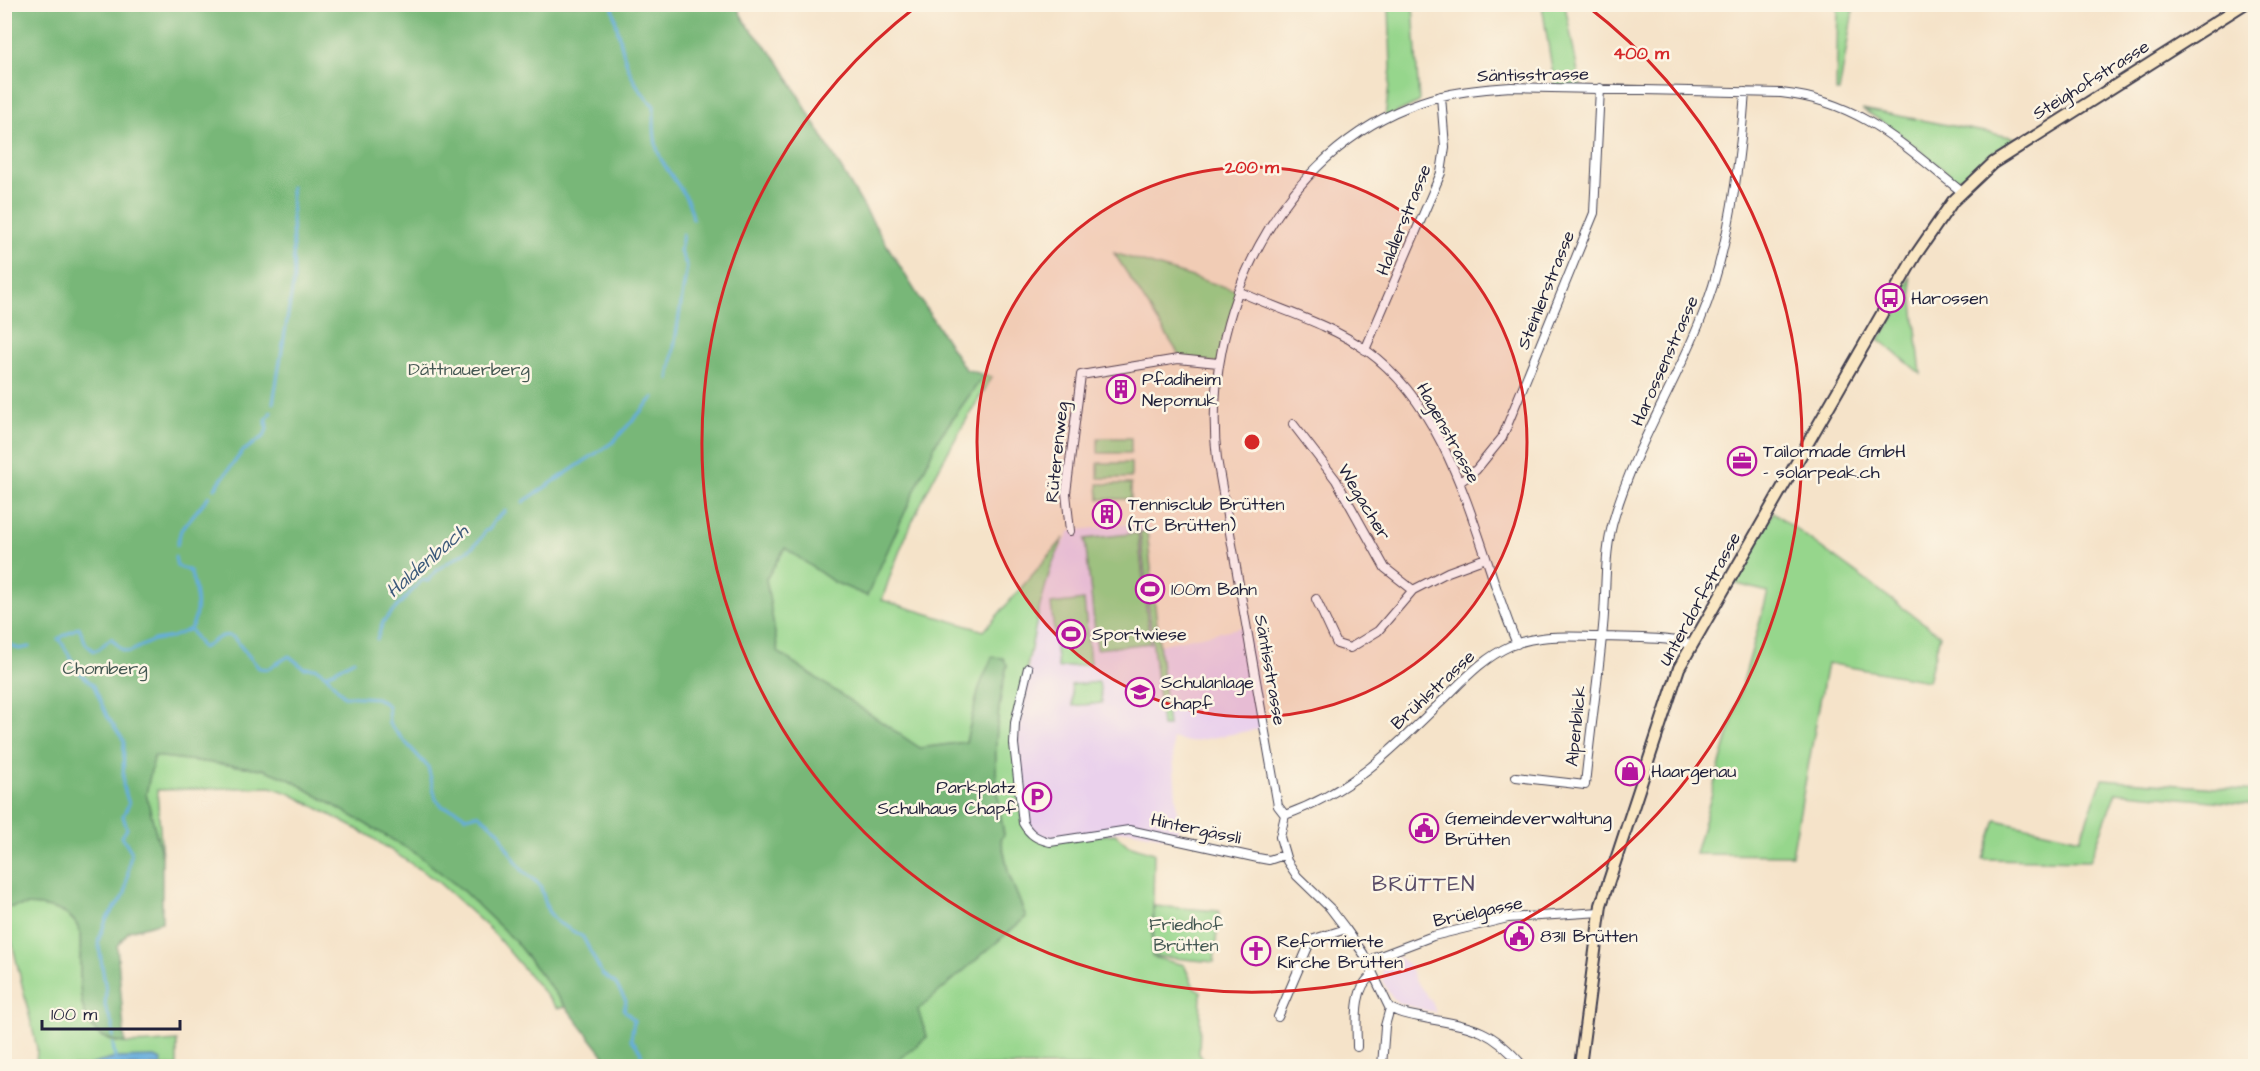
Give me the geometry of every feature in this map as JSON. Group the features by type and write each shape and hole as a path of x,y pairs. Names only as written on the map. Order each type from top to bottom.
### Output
{"street":[{"name":"Steighofstrasse","path":"1962,192 1993,163 2024,140 2244,4"},
{"name":"Säntisstrasse","path":"1284,855 1280,832 1285,815 1278,806 1214,429 1218,363 1227,323 1238,291 1269,230 1295,192 1317,168 1344,144 1385,118 1441,96 1511,87 1745,92 1796,94 1830,102 1858,114 1890,133 1962,192"},
{"name":"Steinlerstrasse","path":"1460,482 1476,470 1502,438 1594,213 1599,88"},
{"name":"Harossenstrasse","path":"1602,637 1605,565 1612,525 1625,486 1697,329 1713,288 1740,153 1745,92"},
{"name":"Haldlerstrasse","path":"1365,350 1442,173 1445,147 1441,96"},
{"name":"Unterdorfstrasse","path":"1580,1066 1600,912 1668,698 1691,644 1915,256 1962,192"},
{"name":"Hagenstrasse","path":"1238,291 1324,328 1365,350 1406,386 1470,504 1486,558 1517,644"},
{"name":"Rüterenweg","path":"1070,531 1066,493 1081,375 1178,359 1218,363"},
{"name":"Wegacher","path":"1293,424 1336,480 1386,568 1413,590"},
{"path":"1316,599 1337,644 1350,648 1378,631 1413,590 1448,572 1486,558"},
{"name":"Brühlstrasse","path":"1285,815 1359,778 1380,762 1485,661 1517,644 1559,636 1657,638 1691,644"},
{"name":"Alpenblick","path":"1516,777 1585,785 1602,637"},
{"name":"Hintergässli","path":"1028,668 1015,723 1014,744 1023,823 1029,833 1040,840 1050,842 1128,830 1269,860 1284,855"},
{"path":"1284,855 1297,876 1325,903 1346,929 1367,961 1390,1008 1385,1026 1382,1066"},
{"name":"Brüelgasse","path":"1367,961 1433,936 1508,918 1600,912"},
{"path":"1278,1017 1311,940 1346,929"},
{"path":"1357,1047 1360,990 1364,981 1373,975"},
{"path":"1390,1008 1414,1016 1467,1025 1484,1031 1505,1046 1523,1066"}],"shaded area":[{"name":"Schulanlage Chapf","path":"1147,522 1159,645 1248,626 1265,728 1189,742 1172,738 1179,840 1129,830 1050,842 1029,833 1016,774 1014,744 1040,606 1051,567 1070,531"},
{"path":"1395,955 1409,965 1415,980 1432,1002 1436,1013 1398,1003 1389,993 1382,980 1384,979 1383,963 1388,961 1387,958"}],"green space":[{"name":"Dättnauerberg","path":"5,4 737,5 745,22 782,67 871,220 965,369 984,375 938,439 867,596 834,582 785,548 766,579 778,652 920,748 966,742 979,688 992,657 1003,658 1007,665 997,729 997,791 1004,835 1001,839 1009,875 1026,917 918,1010 927,1037 891,1066 612,1066 514,940 461,889 417,854 289,779 263,769 154,756 146,794 162,857 162,922 129,931 117,946 125,1043 107,1038 94,1029 86,1017 82,1002 80,933 76,923 69,916 48,907 5,908"},
{"path":"1389,5 1413,5 1419,102 1385,118 1391,68"},
{"path":"1542,5 1565,5 1581,88 1555,88"},
{"path":"1838,5 1854,5 1839,92 1836,92"},
{"path":"1862,109 2016,138 1988,156 1964,177 1954,178 1891,127"},
{"path":"1114,253 1238,291 1218,363 1182,359"},
{"path":"1910,276 1921,374 1879,339 1903,304 1900,303"},
{"path":"984,375 992,377 916,513 882,600 984,631 1064,538 1051,567 1040,606 1015,723 1023,823 1040,840 1115,834 1128,845 1154,853 1152,957 1184,965 1194,987 1201,992 1199,1054 1210,1066 891,1066 927,1037 917,1010 1026,917 1009,875 1001,839 1004,834 997,790 997,729 1007,665 979,688 966,742 920,748 778,652 766,579 785,548 834,582 867,595 938,439"},
{"path":"1098,438 1131,438 1131,453 1098,453"},
{"path":"1098,463 1131,463 1131,478 1098,478"},
{"path":"1098,484 1131,484 1131,499 1099,499"},
{"path":"1773,512 1940,635 1928,681 1827,663 1792,855 1695,854 1768,592 1733,583"},
{"name":"100m Bahn","path":"1147,531 1168,726 1162,726 1140,532"},
{"path":"1138,533 1150,643 1097,649 1085,539"},
{"name":"Sportwiese","path":"1084,600 1090,664 1058,668 1051,604"},
{"path":"1099,682 1102,703 1073,706 1071,685"},
{"path":"154,756 263,769 289,779 417,854 461,889 514,940 566,1007 557,1008 491,930 437,881 368,835 291,794 271,787 157,790 162,857 146,794"},
{"path":"2102,779 2255,791 2255,805 2116,792 2090,861 1983,859 1996,820 2080,839"},
{"path":"24,905 57,910 77,925 80,933 81,998 84,1013 91,1026 101,1036 116,1042 139,1044 177,1041 177,1066 161,1066 162,1063 116,1058 86,1066 36,1066 37,1048 7,921 5,921 5,908"},
{"name":"Friedhof Brütten","path":"1154,906 1219,911 1214,962 1153,956"}],"water":[{"path":"155,1057 161,1060 161,1066 86,1066 116,1058"}],"waterway":[{"name":"Haldenbach","path":"612,4 621,46 630,72 636,84 654,106 655,138 660,157 688,202 693,219"},
{"path":"273,403 294,279 291,187"},
{"name":"Haldenbach","path":"669,379 687,266 680,251 683,234"},
{"name":"Haldenbach","path":"523,502 613,442 654,397"},
{"path":"215,488 242,452 264,436 267,429 266,420 271,412"},
{"path":"177,545 181,530 209,496"},
{"name":"Haldenbach","path":"377,639 383,622 422,580 428,581 441,567 474,546 505,511"},
{"path":"175,557 177,566 190,571 194,585 196,608 190,629"},
{"path":"58,639 79,627 86,644 94,651 111,638 122,650 129,652 154,640 172,637 190,629 202,648 221,637 233,637 259,668 268,669 289,656 304,668 316,668 326,675 344,696 377,698 388,706 389,724 428,767 436,799 443,807 456,810 466,817 478,814 500,832 505,845 522,870 540,885 548,911 557,922 583,937 602,974 615,983 626,1001 624,1010 634,1020 631,1039 640,1051 641,1066"},
{"path":"4,637 9,644 19,649 29,647"},
{"path":"59,638 79,672 94,686 107,716 124,741 123,785 129,804 123,816 127,829 122,836 131,851 125,894 107,918 98,941 106,990 105,1006 113,1026 113,1037"},
{"name":"Haldenbach","path":"326,675 354,660"},
{"path":"113,1044 116,1066"}],"place":[{"name":"Harossen","path":"1890,298"},
{"name":"Pfadiheim Nepomuk","path":"1121,389"},
{"name":"Tailormade GmbH - solarpeak.ch","path":"1742,461"},
{"name":"Tennisclub Brütten (TC Brütten)","path":"1107,514"},
{"name":"100m Bahn","path":"1150,589"},
{"name":"Sportwiese","path":"1071,634"},
{"name":"Schulanlage Chapf","path":"1140,692"},
{"name":"Haargenau","path":"1630,771"},
{"name":"Parkplatz Schulhaus Chapf","path":"1037,797"},
{"name":"Gemeindeverwaltung Brütten","path":"1424,828"},
{"name":"8311 Brütten","path":"1519,936"},
{"name":"Reformierte Kirche Brütten","path":"1256,951"}],"district":[{"name":"BRÜTTEN","path":"1424,884"}],"park label":[{"name":"Chomberg","path":"105,668"}]}
